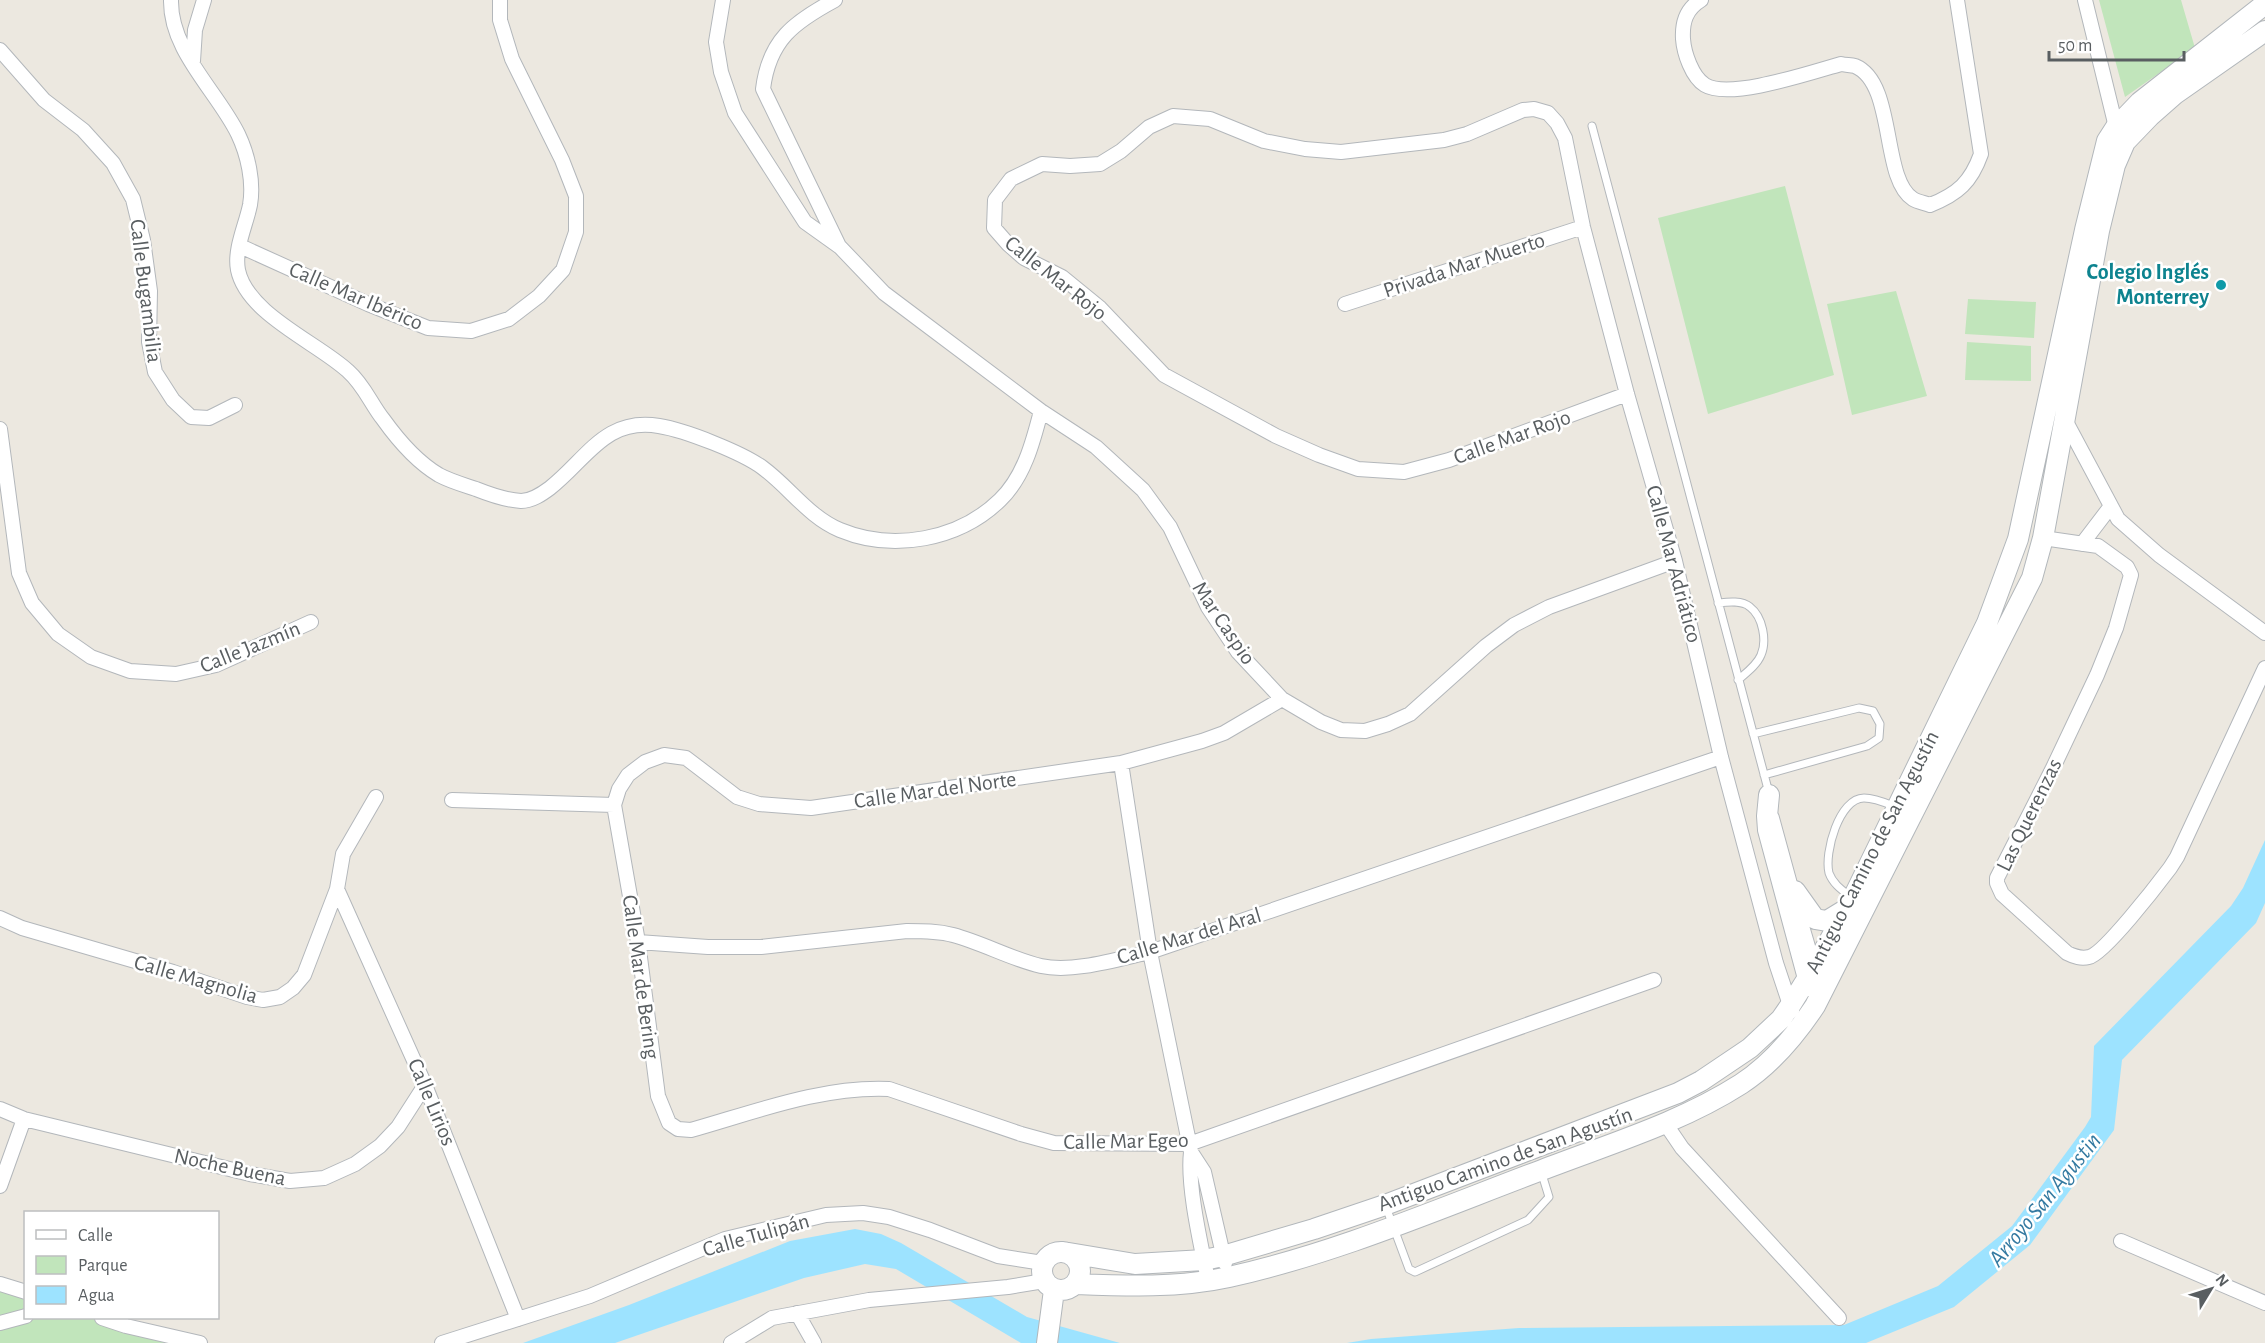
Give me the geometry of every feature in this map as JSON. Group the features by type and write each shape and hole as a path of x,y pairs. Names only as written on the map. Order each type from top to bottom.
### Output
{"street":[{"path":"171,0 171,15 193,63 237,133 249,163 251,201 240,246 238,269 247,289 266,312 348,371 365,390 381,417 406,448 439,474 496,497 524,501 541,494 569,473 596,443 616,430 635,424 661,426 720,446 762,467 814,515 840,530 868,538 899,542 936,536 971,523 1002,499 1022,470 1033,442 1041,411"},
{"path":"193,63 195,30 204,0"},
{"name":"Calle Mar Ibérico","path":"240,246 368,304 428,328 471,330 509,319 539,296 563,270 576,232 576,196 562,160 512,59 500,20 500,0"},
{"path":"723,0 716,42 721,72 735,113 805,222 840,247"},
{"path":"835,0 805,16 787,33 771,57 765,72 763,89 840,247"},
{"path":"1701,0 1691,6 1682,26 1684,47 1693,70 1703,84 1718,89 1744,89 1841,64 1855,66 1868,76 1877,90 1900,183 1912,198 1930,205 1948,198 1962,188 1975,171 1981,154 1957,0"},
{"path":"2085,0 2120,134"},
{"name":"Antiguo Camino de San Agustín","path":"1076,1284 1142,1287 1208,1280 1228,1277 1344,1245 1394,1228 1665,1123 1742,1083 1775,1057 1815,1006 1820,956 1849,904 1987,623 2018,539 2092,230 2115,165 2120,134 2140,102 2260,4"},
{"name":"Antiguo Camino de San Agustín","path":"2120,134 2150,116 2175,94 2265,31"},
{"name":"Calle Bugambilia","path":"0,50 44,100 83,130 112,163 133,199 144,240 150,291 149,342 155,372 173,400 191,417 209,418 235,405"},
{"name":"Calle Mar Rojo","path":"1557,123 1548,113 1534,108 1522,110 1467,134 1443,140 1341,152 1305,149 1264,141 1210,119 1173,116 1149,127 1121,151 1100,164 1070,166 1042,164 1011,179 995,200 994,228 1024,258 1062,277 1100,308 1164,375 1275,436 1358,469 1404,472 1426,466 1628,394"},
{"name":"Calle Mar Adriático","path":"1557,123 1565,138 1583,227 1675,561 1721,757 1776,963 1800,1028"},
{"name":"Privada Mar Muerto","path":"1345,304 1583,227"},
{"name":"Antiguo Camino de San Agustín","path":"1062,1252 1135,1264 1204,1260 1314,1229 1385,1205 1677,1094 1701,1082 1750,1048 1781,1019 1820,956 2024,596 2032,578 2043,538 2064,418 2092,230"},
{"name":"Mar Caspio","path":"840,247 884,293 1041,411 1096,447 1143,490 1170,527 1208,607 1238,652 1282,699 1321,722 1341,730 1365,731 1410,714 1486,646 1514,625 1549,607 1675,561"},
{"path":"2064,418 2118,519 2159,555 2265,633"},
{"name":"Calle Jazmín","path":"0,429 19,573 32,603 58,634 91,657 130,671 176,674 216,665 311,622"},
{"path":"2082,544 2111,506"},
{"name":"Las Querenzas","path":"2043,538 2098,546 2127,567 2131,575 2116,628 2097,675 1997,878 2002,894 2067,953 2077,958 2088,958 2105,947 2170,868 2265,668"},
{"name":"Calle Mar del Norte","path":"614,805 619,789 628,775 645,762 664,755 686,758 737,797 759,804 811,808 1120,763 1224,733 1282,699"},
{"name":"Calle Mar del Aral","path":"638,942 761,948 908,931 931,932 953,935 1042,966 1094,964 1150,952 1721,757"},
{"path":"1120,763 1150,952 1190,1148 1192,1182 1208,1280"},
{"path":"1769,795 1768,830 1820,956 1815,1006"},
{"name":"Calle Magnolia","path":"0,918 22,927 173,972 247,997 263,1000 280,997 293,988 304,975 337,889 343,854 376,797"},
{"path":"452,800 614,805"},
{"name":"Calle Mar de Bering","path":"614,805 638,942 658,1096 669,1123 678,1129 692,1130"},
{"name":"Calle Lirios","path":"337,889 425,1085 518,1319"},
{"path":"1795,891 1815,919 1827,921 1849,904"},
{"name":"Calle Mar Egeo","path":"692,1130 821,1095 868,1088 889,1089 1054,1143 1190,1148 1654,980"},
{"name":"Noche Buena","path":"0,1109 24,1119 250,1174 290,1181 324,1178 356,1164 380,1146 398,1126 425,1085"},
{"path":"0,1186 24,1119"},
{"path":"1665,1123 1682,1148 1839,1318"},
{"path":"1190,1148 1204,1172 1228,1277"},
{"name":"Calle Tulipán","path":"442,1343 590,1296 725,1239 826,1215 863,1213 889,1217 998,1256 1047,1278"},
{"path":"2121,1241 2265,1303"},
{"path":"731,1343 772,1318 869,1300 986,1289 1047,1278 1066,1290 1076,1284 1080,1275 1080,1266 1074,1257 1062,1252 1049,1256 1047,1278 1047,1343"},
{"path":"0,1284 24,1291"},
{"path":"797,1313 813,1343"},
{"path":"0,1323 24,1317"},
{"path":"107,1319 126,1326 200,1343"}],"lane":[{"path":"1592,126 1795,891 1820,956"},
{"path":"1718,603 1737,602 1750,606 1760,621 1764,640 1761,657 1738,680"},
{"path":"1753,734 1858,708 1873,711 1880,724 1879,738 1867,746 1764,775"},
{"path":"1849,904 1833,881 1827,863 1835,827 1840,816 1847,807 1864,798 1896,807"},
{"path":"1385,1205 1409,1269 1415,1272 1528,1220 1549,1197 1540,1170"}],"green space":[{"path":"2099,0 2181,0 2195,48 2125,97"},
{"path":"1785,186 1834,375 1708,414 1658,218"},
{"path":"1896,291 1927,396 1852,415 1827,304"},
{"path":"1968,299 2036,302 2034,338 1965,334"},
{"path":"1967,342 2031,346 2031,381 1965,380"},
{"path":"0,1284 24,1292 24,1319 114,1319 202,1343 0,1343"}],"water":[{"name":"Arroyo San Agustin","path":"2265,840 2265,903 2256,923 2122,1060 2114,1130 2030,1245 1954,1307 1866,1343 1347,1343 1371,1339 1519,1328 1844,1325 1938,1286 2012,1226 2085,1127 2091,1117 2094,1046 2231,906 2243,888"},
{"path":"855,1229 881,1234 901,1243 1027,1317 1120,1343 1021,1343 896,1269 865,1264 804,1278 615,1343 523,1343 629,1305 790,1241"}],"place":[{"name":"Colegio Inglés Monterrey","path":"2221,285"}]}
